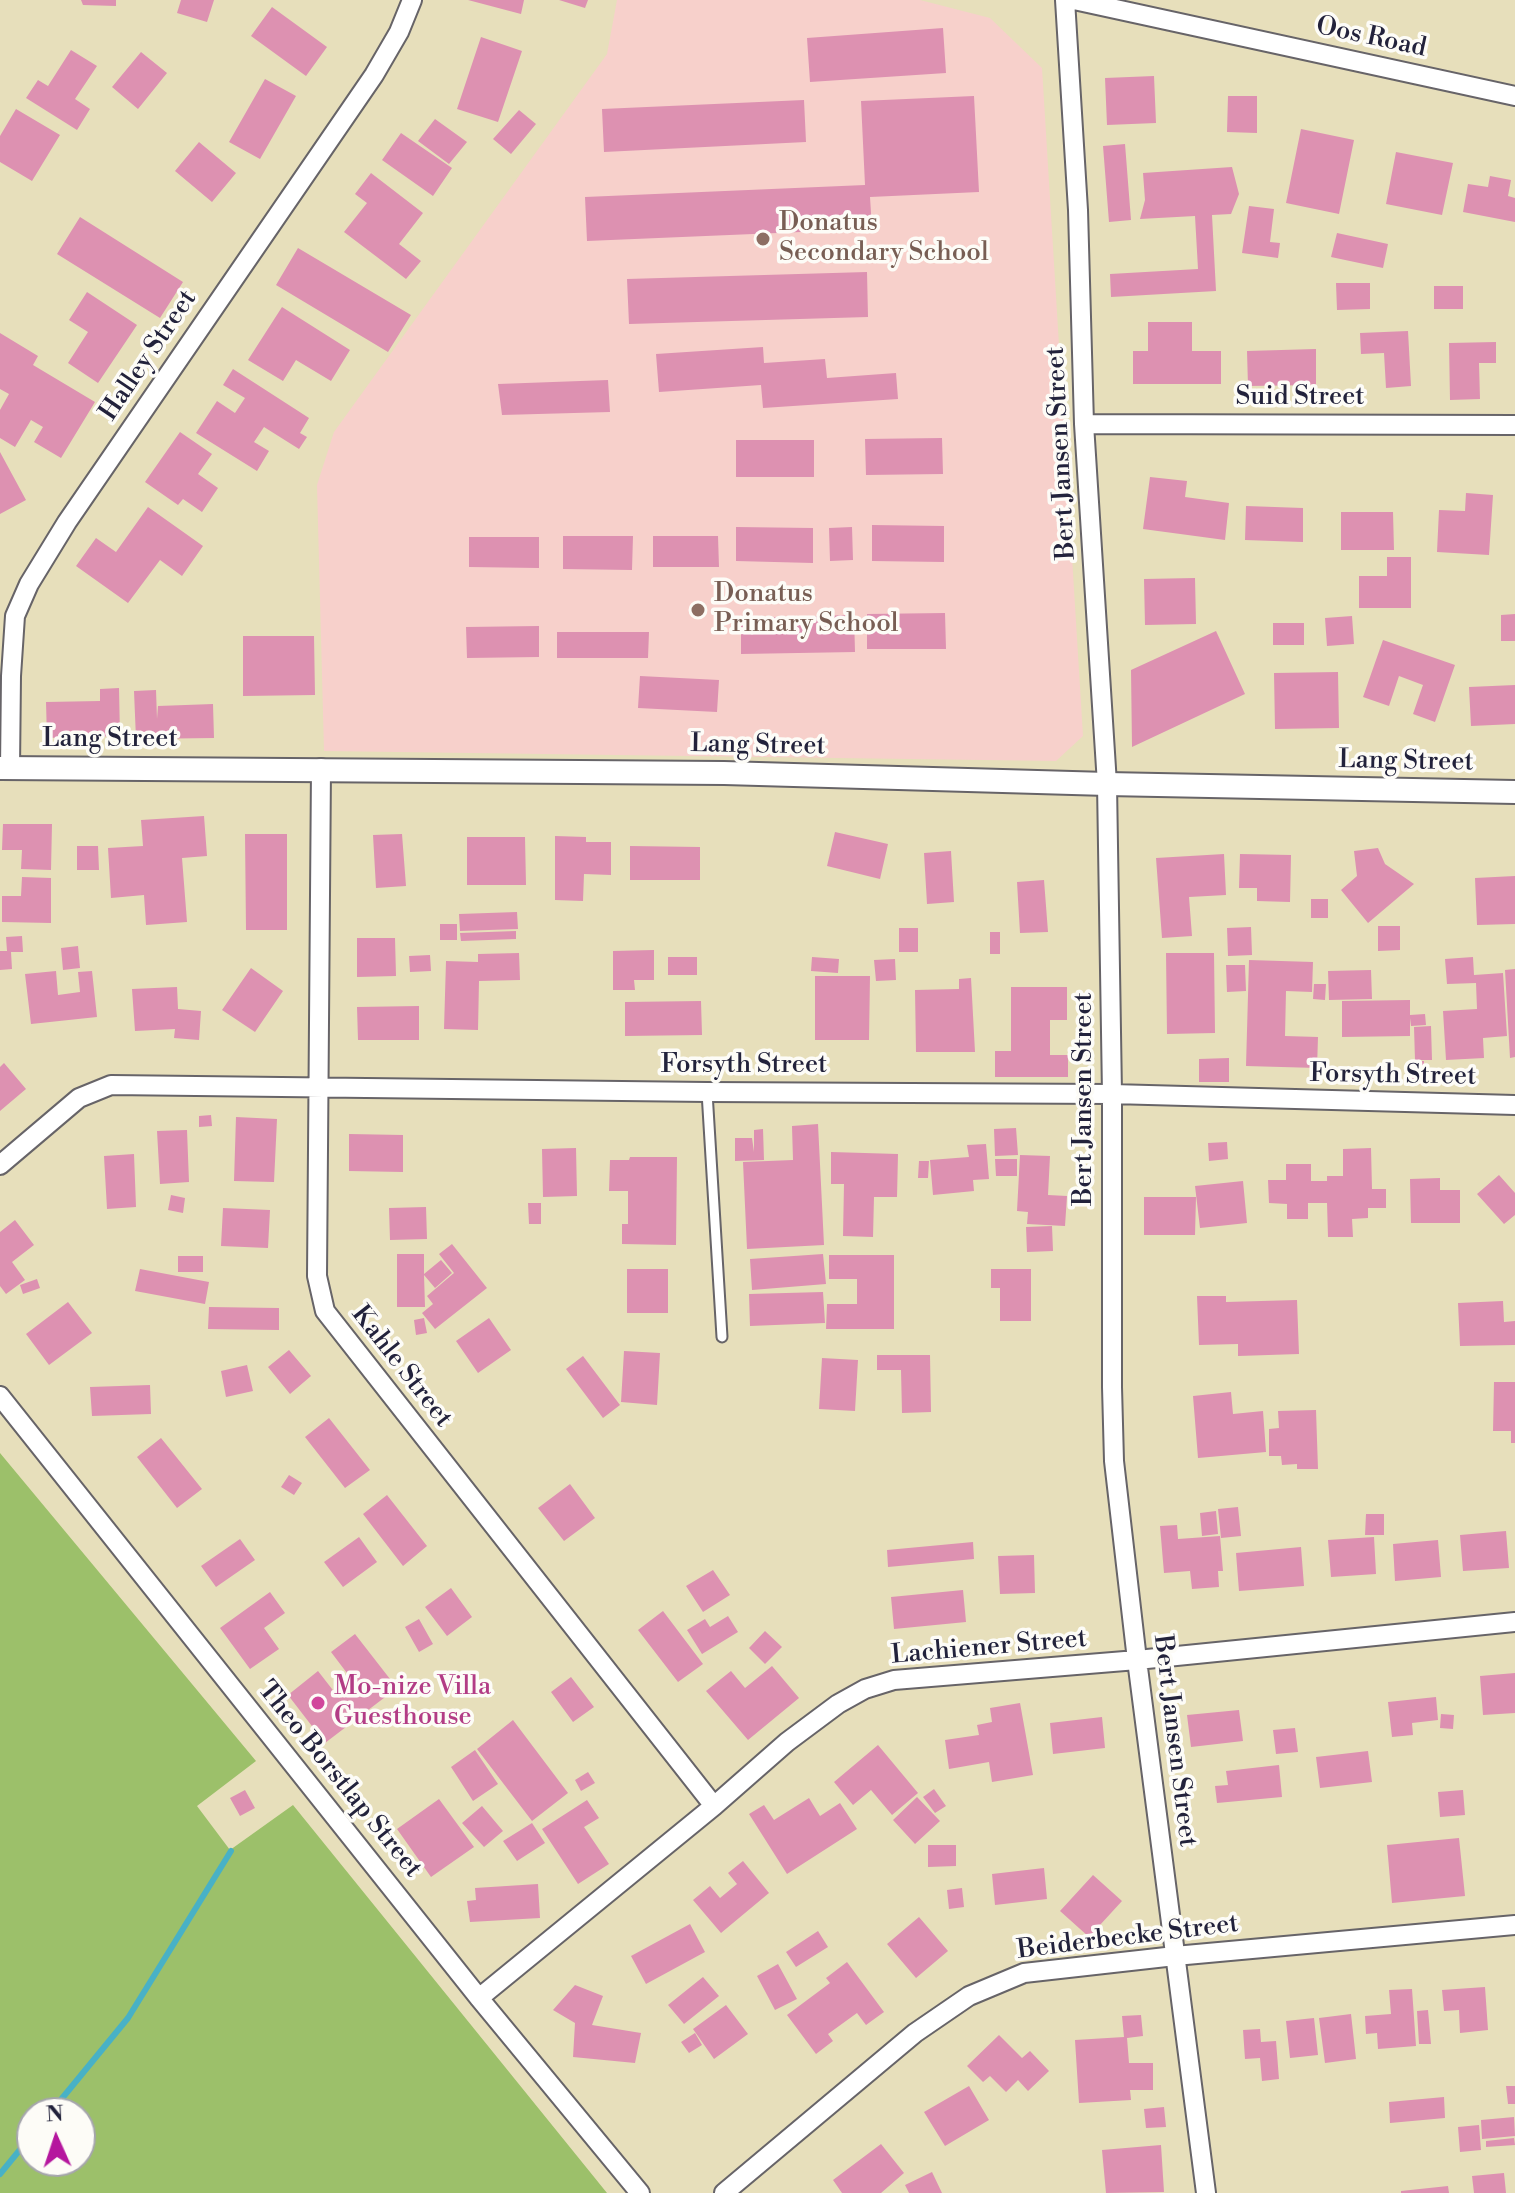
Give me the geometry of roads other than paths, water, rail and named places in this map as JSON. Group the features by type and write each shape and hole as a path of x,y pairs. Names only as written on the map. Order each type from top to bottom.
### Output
{"street":[{"name":"Halley Street","path":"5,768 15,616 29,584 67,522 374,75 399,32 412,0"},
{"name":"Bert Jansen Street","path":"1065,0 1078,210 1084,424 1107,784 1114,1461 1206,2193"},
{"name":"Oos Road","path":"1074,0 1515,96"},
{"name":"Suid Street","path":"1084,424 1515,425"},
{"name":"Lang Street","path":"5,768 724,773 1515,792"},
{"name":"Kahle Street","path":"321,768 317,1276 325,1311 714,1806"},
{"name":"Forsyth Street","path":"0,1165 79,1098 111,1085 1112,1094 1515,1105"},
{"name":"Theo Borstlap Street","path":"0,1396 479,1998 640,2193"},
{"name":"Lachiener Street","path":"479,1998 714,1806 787,1742 838,1704 865,1689 894,1680 1137,1660 1515,1622"},
{"name":"Beiderbecke Street","path":"724,2193 915,2033 969,1996 1024,1973 1515,1925"}],"lane":[{"path":"707,1092 722,1337"}],"waterway":[{"path":"63,2097 128,2018 231,1851"},
{"path":"0,2174 16,2154"}],"place":[{"name":"Donatus Secondary School","path":"763,239"},
{"name":"Donatus Primary School","path":"698,610"},
{"name":"Mo-nize Villa Guesthouse","path":"318,1703"}]}
